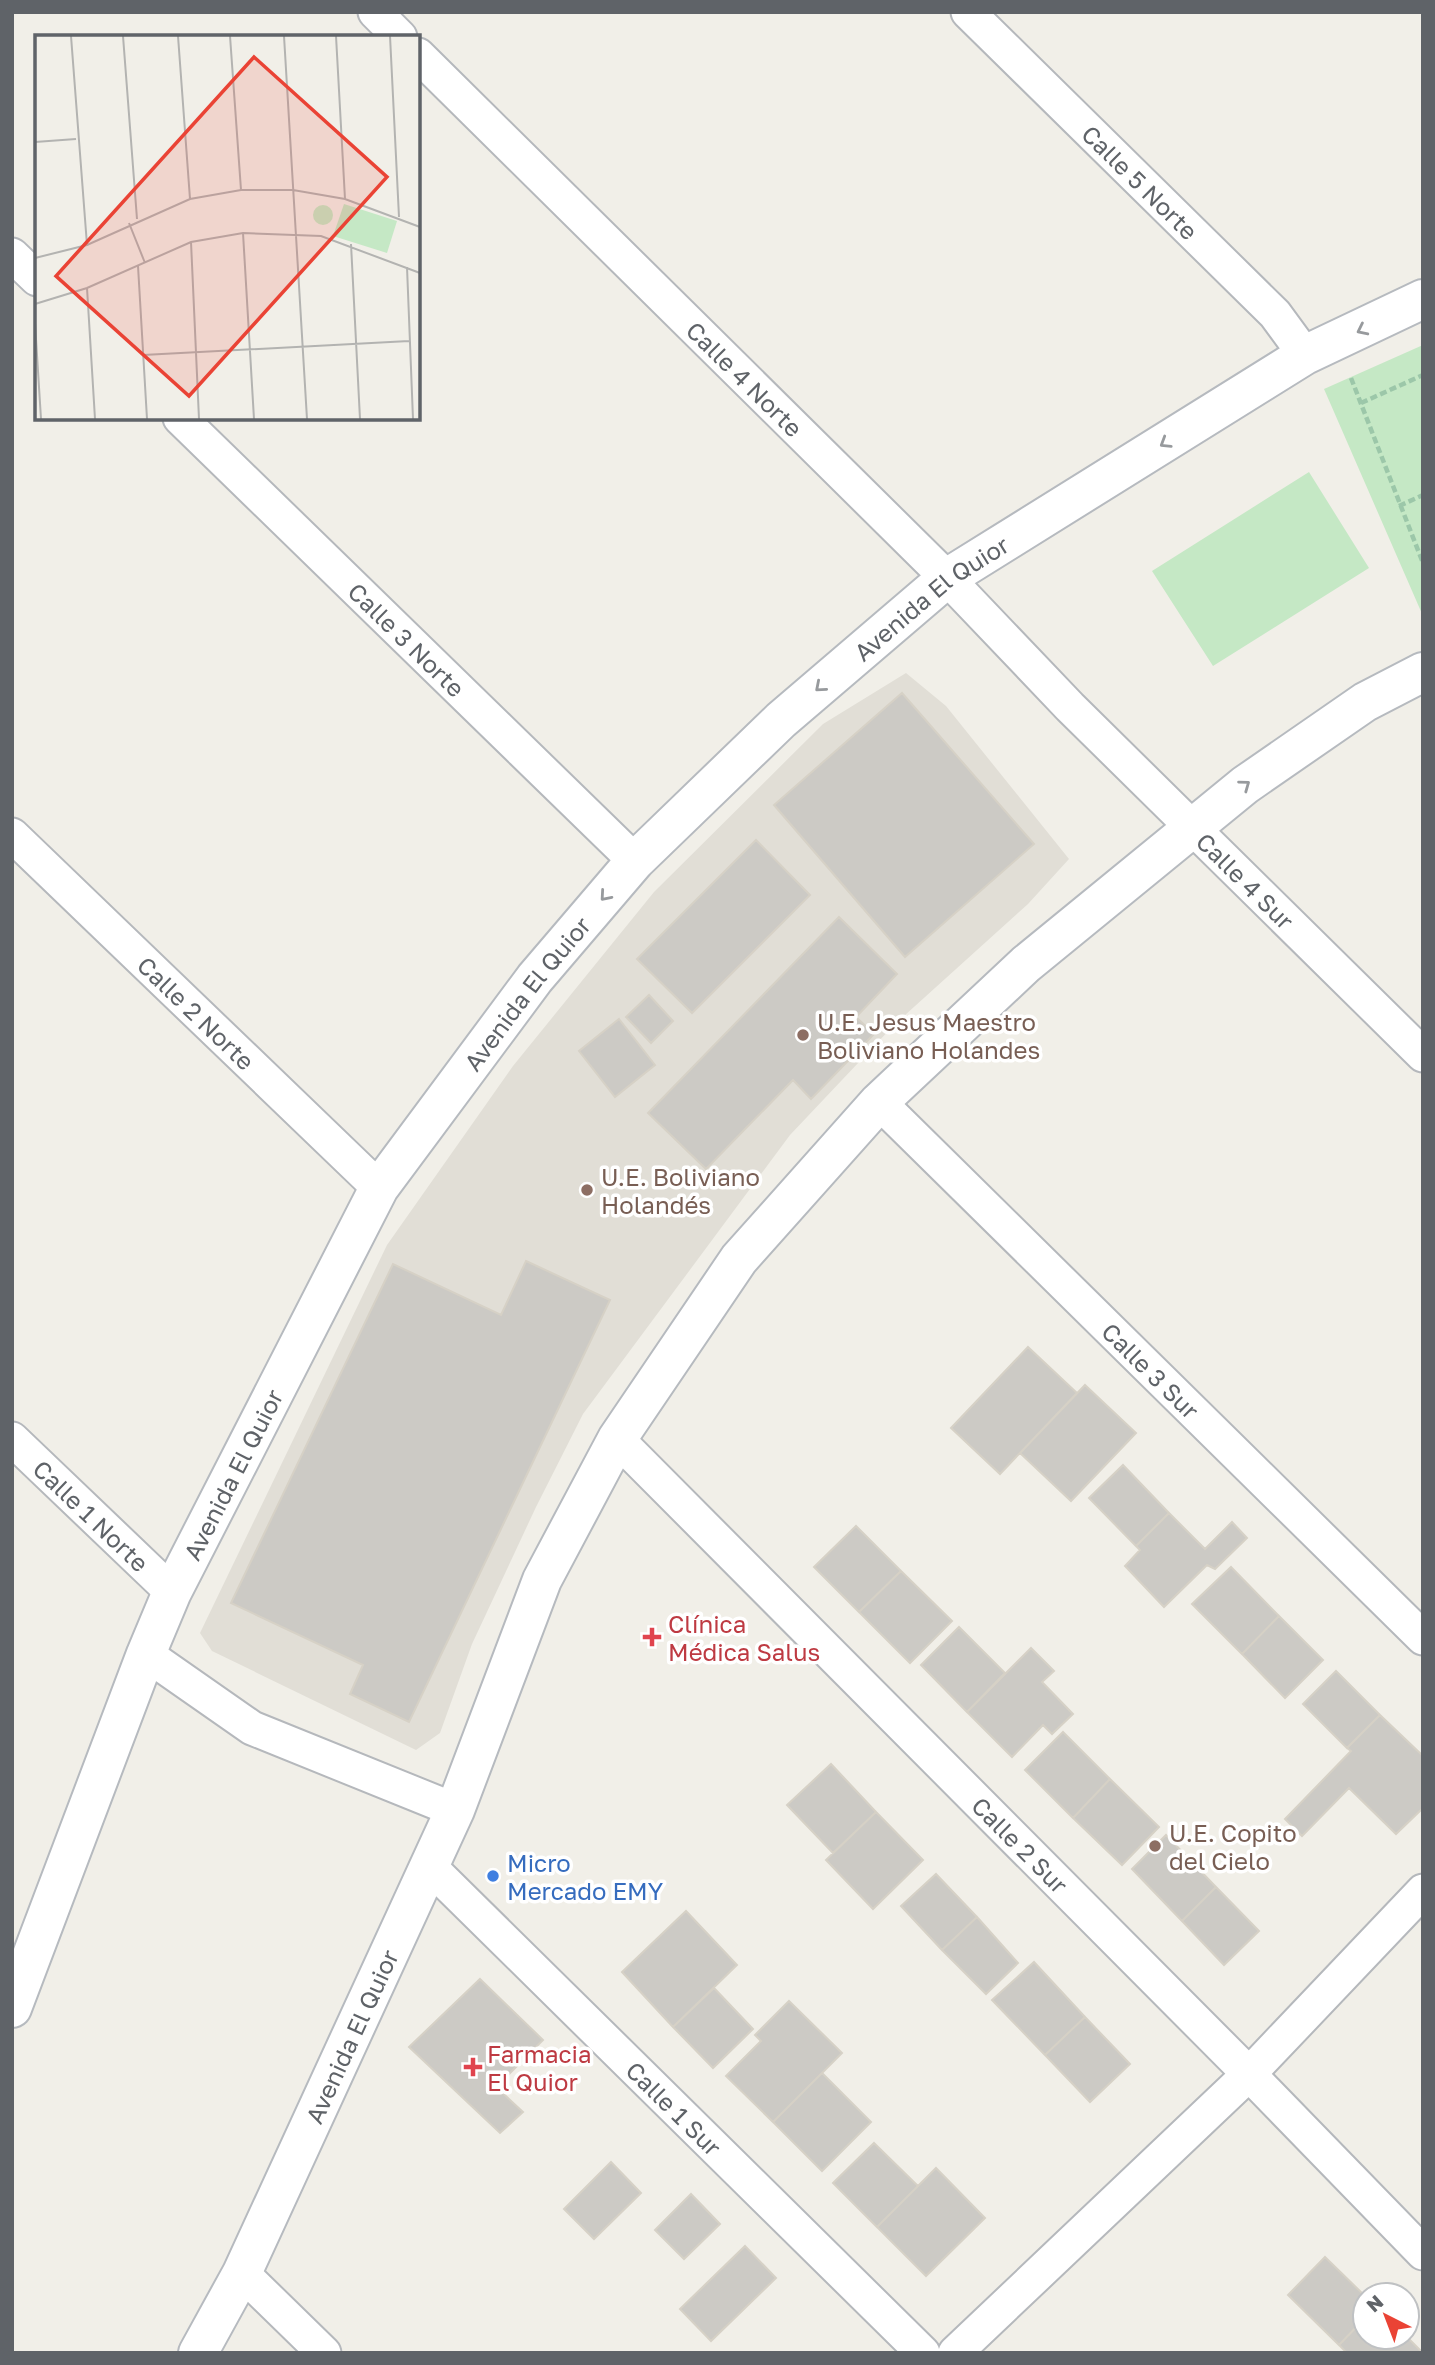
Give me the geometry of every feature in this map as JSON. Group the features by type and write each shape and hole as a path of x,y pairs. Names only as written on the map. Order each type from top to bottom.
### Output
{"street":[{"path":"375,12 398,35"},
{"name":"Calle 5 Norte","path":"968,12 1275,314 1321,349"},
{"name":"Calle 4 Norte","path":"420,57 947,578 1070,706"},
{"path":"12,255 35,277"},
{"name":"Avenida El Quior","path":"12,2008 172,1592 379,1188 535,978 635,861 781,720 947,578 1321,349 1423,299"},
{"name":"Calle 3 Norte","path":"182,420 635,861"},
{"name":"Avenida El Quior","path":"198,2353 243,2273 454,1810 542,1580 617,1439 739,1259 878,1102 1026,964 1245,785 1365,702 1423,672"},
{"name":"Calle 4 Sur","path":"1070,706 1423,1055"},
{"name":"Calle 2 Norte","path":"12,835 379,1188"},
{"name":"Calle 3 Sur","path":"878,1102 1423,1638"},
{"name":"Calle 1 Norte","path":"12,1439 172,1592"},
{"name":"Calle 2 Sur","path":"617,1439 1249,2074 1423,2253"},
{"path":"146,1654 252,1728 454,1810"},
{"name":"Calle 1 Sur","path":"428,1865 923,2353"},
{"path":"955,2353 1249,2074 1423,1891"},
{"path":"243,2273 324,2353"}],"path":[{"path":"1321,349 1361,403 1423,563"},
{"path":"1361,403 1423,375"},
{"path":"1399,506 1423,495"}],"shaded area":[{"name":"U.E. Boliviano Holandés","path":"906,673 946,706 1069,859 1028,904 894,1025 790,1135 583,1414 472,1644 440,1733 416,1750 212,1651 200,1633 387,1245 513,1066 654,892 823,724"}],"green space":[{"path":"1423,345 1423,616 1324,389"},
{"path":"1309,472 1369,568 1213,666 1152,571"}],"building":[{"path":"902,693 1034,844 905,957 774,805"},
{"path":"756,840 810,895 692,1013 637,959"},
{"path":"839,917 897,974 856,1017 874,1034 811,1099 793,1080 706,1169 648,1113"},
{"path":"649,995 673,1021 651,1043 626,1017"},
{"path":"619,1019 655,1065 615,1097 579,1051"},
{"path":"526,1261 610,1300 409,1722 350,1694 363,1665 231,1603 393,1264 501,1315"},
{"path":"1028,1347 1077,1393 1000,1474 951,1428"},
{"path":"1085,1385 1136,1433 1071,1501 1020,1453"},
{"path":"1123,1465 1169,1513 1136,1546 1089,1498"},
{"path":"1169,1513 1205,1549 1232,1522 1247,1538 1215,1569 1207,1565 1164,1607 1125,1566 1140,1550 1136,1546"},
{"path":"856,1526 901,1571 859,1612 814,1567"},
{"path":"1231,1567 1279,1616 1242,1654 1192,1604"},
{"path":"901,1571 952,1621 910,1663 859,1612"},
{"path":"1279,1616 1323,1660 1285,1698 1242,1654"},
{"path":"959,1627 1005,1673 967,1712 921,1665"},
{"path":"1031,1648 1054,1671 1042,1682 1073,1714 1052,1734 1043,1725 1012,1757 967,1712"},
{"path":"1336,1671 1380,1715 1347,1748 1303,1704"},
{"path":"1380,1715 1423,1756 1423,1808 1396,1834 1349,1788 1302,1836 1285,1819 1351,1751 1347,1748"},
{"path":"1063,1732 1110,1779 1073,1818 1025,1770"},
{"path":"831,1764 876,1812 833,1853 787,1805"},
{"path":"1110,1779 1159,1827 1122,1865 1073,1818"},
{"path":"876,1812 923,1860 873,1909 826,1860"},
{"path":"1166,1835 1216,1887 1182,1921 1132,1869"},
{"path":"936,1874 977,1917 942,1950 901,1906"},
{"path":"1216,1887 1259,1931 1224,1965 1182,1921"},
{"path":"686,1911 737,1965 673,2027 622,1972"},
{"path":"977,1917 1018,1963 986,1994 942,1950"},
{"path":"1034,1962 1085,2017 1045,2055 992,2000"},
{"name":"Farmacia El Quior","path":"480,1979 543,2040 496,2087 523,2112 500,2133 409,2047"},
{"path":"714,1988 753,2029 713,2068 673,2027"},
{"path":"789,2001 842,2053 773,2122 726,2076 761,2041 755,2035"},
{"path":"1085,2017 1130,2064 1090,2102 1045,2055"},
{"path":"822,2073 871,2122 822,2171 773,2122"},
{"path":"874,2143 918,2186 877,2227 833,2183"},
{"path":"611,2162 641,2193 594,2239 564,2209"},
{"path":"936,2168 985,2218 926,2276 877,2227"},
{"path":"691,2194 720,2224 684,2259 655,2230"},
{"path":"745,2246 776,2278 711,2341 680,2309"},
{"path":"1325,2257 1351,2282 1351,2333 1339,2345 1288,2295"},
{"path":"1351,2333 1351,2351 1421,2351 1347,2353 1339,2345"}],"place":[{"name":"U.E. Jesus Maestro Boliviano Holandes","path":"803,1035"},
{"name":"U.E. Boliviano Holandés","path":"587,1190"},
{"name":"Clínica Médica Salus","path":"652,1637"},
{"name":"U.E. Copito del Cielo","path":"1155,1846"},
{"name":"Micro Mercado EMY","path":"493,1876"},
{"name":"Farmacia El Quior","path":"473,2067"}]}
